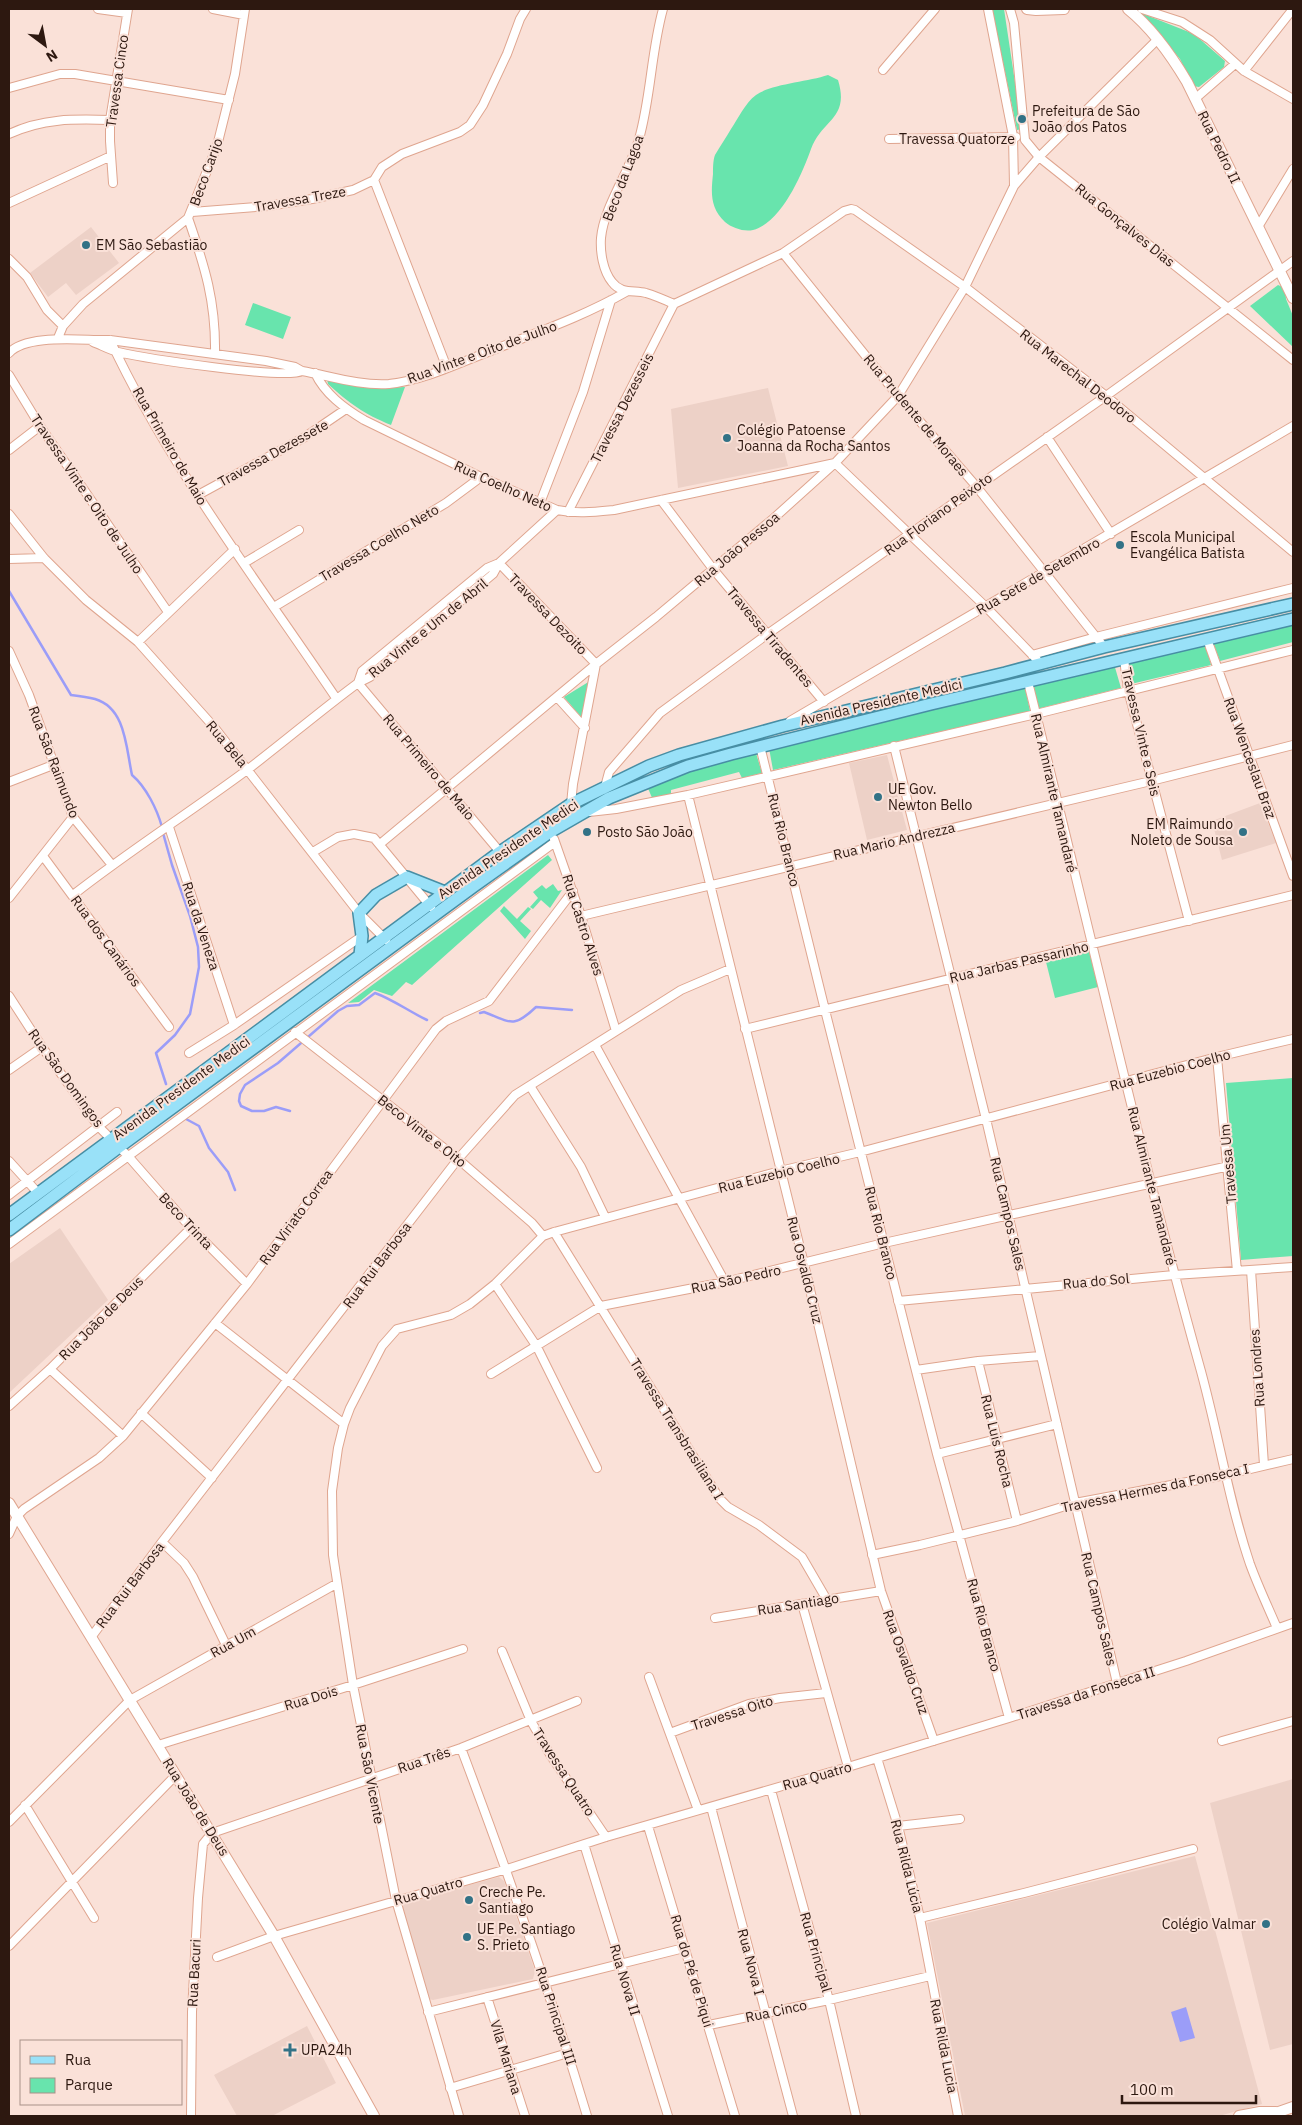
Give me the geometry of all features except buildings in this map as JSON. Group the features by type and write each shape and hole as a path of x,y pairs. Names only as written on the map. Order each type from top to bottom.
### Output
{"main road":[{"name":"Avenida Presidente Medici","path":"9,1215 38,1193 115,1143 392,947 550,832 583,812 607,792 656,764 728,740 783,726 1104,647 1293,604"},
{"name":"Avenida Presidente Medici","path":"9,1230 115,1143 383,937 500,852 550,832 571,804 688,766 760,746 1293,619"},
{"path":"1145,638 1148,653"},
{"path":"728,740 731,754"},
{"path":"571,804 583,812"},
{"path":"360,955 362,936 359,913 376,895 407,877 445,892"}],"street":[{"path":"98,9 128,11"},
{"path":"213,9 245,12"},
{"name":"Travessa Treze","path":"190,215 312,199 353,190 374,180 382,167 402,154 443,139 470,125 484,105 526,9"},
{"name":"Beco da Lagoa","path":"626,292 617,288 608,277 602,256 601,238 604,223 639,140 647,107 662,9"},
{"path":"883,70 935,9"},
{"name":"Rua João Pessoa","path":"988,9 1013,136 1014,186"},
{"path":"1010,9 1014,23 1025,140"},
{"path":"1027,9 1064,9"},
{"name":"Rua Pedro II","path":"1128,9 1144,22 1158,39 1174,60 1196,98 1293,298"},
{"path":"1142,9 1182,22 1210,40 1244,72 1293,99"},
{"path":"1244,72 1293,9"},
{"name":"Travessa Cinco","path":"114,184 110,120 128,11"},
{"name":"Beco Carijo","path":"58,338 63,326 83,304 190,215 217,146 236,74 245,12"},
{"name":"Rua João Pessoa","path":"380,844 596,664 656,617 774,518 835,463 898,396 965,287 1014,186 1039,156 1158,39"},
{"path":"1196,98 1236,64"},
{"path":"9,88 60,74 89,75 229,100"},
{"path":"9,134 25,126 46,121 110,120"},
{"name":"Travessa Quatorze","path":"889,138 1013,136 1025,140"},
{"name":"Rua Gonçalves Dias","path":"1025,140 1039,156 1293,360"},
{"path":"9,203 111,156"},
{"path":"1258,227 1293,169"},
{"path":"374,180 446,368"},
{"name":"Rua Marechal Deodoro","path":"784,253 844,211 855,210 965,287 1106,396 1293,552"},
{"path":"190,215 212,296 216,324 216,354"},
{"path":"626,292 644,293 674,304 784,253"},
{"name":"Rua Prudente de Moraes","path":"784,253 898,396 976,486 1104,647"},
{"path":"9,259 27,277 47,310 63,326"},
{"name":"Rua Floriano Peixoto","path":"607,792 609,772 628,748 660,714 769,633 1106,396 1293,261"},
{"name":"Rua Vinte e Oito de Julho","path":"9,353 22,345 58,338 90,341 110,340 283,364 315,374 360,382 386,384 412,381 446,368 560,323 626,292"},
{"path":"540,502 583,392 611,300"},
{"name":"Travessa Dezesseis","path":"568,512 674,304"},
{"name":"Rua Primeiro de Maio","path":"110,340 198,495 336,698"},
{"name":"Rua Vinte e Oito de Julho","path":"90,341 115,351 191,364 293,374 302,371"},
{"name":"Rua Coelho Neto","path":"315,374 320,385 346,410 364,420 481,477 557,510 568,512 585,514 614,510 835,463"},
{"name":"Travessa Vinte e Oito de Julho","path":"9,375 40,426 168,612"},
{"name":"Travessa Dezessete","path":"198,495 305,437 346,410"},
{"path":"9,450 40,426"},
{"name":"Rua Sete de Setembro","path":"783,726 1293,426"},
{"path":"1048,437 1110,534"},
{"path":"835,463 986,607 1041,664"},
{"name":"Travessa Coelho Neto","path":"274,607 446,503 481,477"},
{"name":"Travessa Tiradentes","path":"661,500 713,569 769,633 824,702"},
{"name":"Rua Vinte e Um de Abril","path":"358,683 362,671 403,635 487,568 499,563 557,510"},
{"name":"Rua Bela","path":"9,514 44,558 86,600 138,642 214,727 359,913 392,947"},
{"path":"244,563 299,530"},
{"path":"138,642 234,549"},
{"path":"9,559 44,558"},
{"name":"Travessa Dezoito","path":"499,563 596,664"},
{"path":"1032,655 1096,637 1293,588"},
{"name":"Rua Wenceslau Braz","path":"1207,639 1293,876"},
{"name":"Avenida Presidente Medici","path":"583,812 616,810 688,796 1036,714 1293,650"},
{"name":"Rua São Raimundo","path":"9,651 29,695 73,816 112,865"},
{"name":"Travessa Vinte e Seis","path":"1124,659 1128,690 1189,921"},
{"path":"571,804 596,664"},
{"name":"Rua Almirante Tamandaré","path":"1028,682 1091,946 1174,1275 1204,1381 1225,1474 1250,1564 1277,1628"},
{"path":"73,895 112,865 158,835 248,769 336,698 358,683"},
{"name":"Rua Primeiro de Maio","path":"358,683 500,852"},
{"path":"558,697 585,728"},
{"name":"Rua Rio Branco","path":"760,746 937,1454 1010,1718"},
{"name":"Rua Campos Sales","path":"894,746 986,1119 1116,1683"},
{"name":"Rua Mario Andrezza","path":"581,916 1293,746"},
{"path":"9,782 53,765"},
{"name":"Rua Osvaldo Cruz","path":"688,796 804,1264 881,1591 934,1740"},
{"path":"9,898 73,816"},
{"name":"Rua da Veneza","path":"169,827 234,1025"},
{"path":"9,1244 295,1032 550,832"},
{"name":"Rua Castro Alves","path":"550,832 573,891 616,1032"},
{"path":"313,852 338,837 354,834 374,838 437,914"},
{"name":"Rua dos Canários","path":"43,856 169,1027"},
{"name":"Rua Viriato Correa","path":"9,1534 17,1516 24,1509 99,1458 123,1436 247,1284 382,1099 436,1029 446,1021 489,1001 573,891"},
{"name":"Rua Jarbas Passarinho","path":"746,1029 1293,895"},
{"name":"Avenida Presidente Medici","path":"189,1052 234,1025 362,936"},
{"name":"Rua Rui Barbosa","path":"92,1636 162,1542 458,1158 515,1095 681,990 730,969"},
{"name":"Rua São Domingos","path":"9,996 42,1047 99,1127 128,1156"},
{"name":"Beco Vinte e Oito","path":"295,1032 458,1158 532,1223 543,1236"},
{"name":"Rua Euzebio Coelho","path":"344,1424 382,1346 389,1336 397,1329 451,1315 470,1304 495,1284 543,1236 605,1217 780,1171 860,1152 1217,1057 1293,1039"},
{"path":"595,1045 725,1282"},
{"path":"9,1070 42,1047"},
{"name":"Travessa Um","path":"1217,1057 1229,1166 1237,1271"},
{"path":"530,1086 581,1167 605,1217"},
{"path":"9,1195 117,1112"},
{"name":"Beco Trinta","path":"128,1156 192,1228 247,1284"},
{"path":"9,1161 38,1193"},
{"name":"Rua São Pedro","path":"491,1374 601,1306 725,1282 884,1243 1008,1217 1229,1166"},
{"name":"Rua João de Deus","path":"9,1406 50,1369 192,1228"},
{"name":"Travessa Transbrasiliana I","path":"554,1232 719,1498 728,1507 760,1525 802,1558 827,1600"},
{"name":"Rua do Sol","path":"898,1300 1025,1287 1293,1267"},
{"name":"Rua Londres","path":"1251,1270 1264,1465"},
{"path":"495,1284 537,1347 597,1468"},
{"path":"215,1323 344,1424"},
{"path":"916,1370 978,1361 1040,1356"},
{"name":"Rua Luis Rocha","path":"978,1361 1017,1521"},
{"path":"50,1369 123,1436"},
{"path":"141,1413 212,1478"},
{"name":"Rua São Vicente","path":"344,1424 334,1470 332,1491 333,1555 336,1584 370,1778 396,1900 459,2116"},
{"path":"937,1454 1057,1424"},
{"name":"Travessa Hermes da Fonseca I","path":"872,1555 1017,1521 1075,1503 1293,1459"},
{"name":"Rua João de Deus","path":"9,1502 274,1936 374,2116"},
{"path":"162,1542 184,1563 193,1576 226,1645"},
{"name":"Rua Um","path":"9,1822 130,1700 336,1584"},
{"name":"Rua Santiago","path":"715,1618 881,1591"},
{"path":"802,1604 848,1767"},
{"name":"Travessa da Fonseca II","path":"877,1758 1010,1718 1186,1661 1293,1623"},
{"name":"Rua Dois","path":"158,1745 353,1686 463,1649"},
{"name":"Travessa Quatro","path":"502,1651 531,1720 551,1756 606,1837"},
{"path":"648,1677 698,1810"},
{"name":"Travessa Oito","path":"670,1733 749,1704 780,1698 826,1693"},
{"name":"Rua Três","path":"212,1833 461,1748 577,1701"},
{"path":"1222,1741 1293,1721"},
{"name":"Rua Principal III","path":"461,1748 507,1869 546,1982 587,2116"},
{"name":"Rua Quatro","path":"217,1957 274,1936 507,1869 606,1837 877,1758"},
{"name":"Rua Rilda Lúcia","path":"877,1758 898,1826 920,1918 930,1976"},
{"path":"9,1946 176,1775"},
{"name":"Rua Principal","path":"771,1790 829,2000 856,2116"},
{"path":"25,1804 94,1918"},
{"name":"Rua Nova I","path":"711,1807 764,2013 793,2116"},
{"path":"898,1826 960,1819"},
{"name":"Rua do Pé de Piqui","path":"648,1826 735,2116"},
{"name":"Rua Bacuri","path":"191,2116 192,2012 201,1856 202,1844 212,1833"},
{"name":"Rua Nova II","path":"584,1844 668,2116"},
{"path":"920,1918 1193,1849"},
{"path":"428,2012 684,1948"},
{"name":"Rua Cinco","path":"709,2025 829,2000 930,1976"},
{"name":"Rua Rilda Lucia","path":"930,1976 958,2116"},
{"name":"Vila Mariana","path":"488,1997 525,2116"},
{"path":"450,2088 568,2052"},
{"path":"1239,2116 1260,2112 1271,2114 1293,2108"}],"shaded area":[{"name":"EM São Sebastião","path":"91,227 119,263 76,295 66,283 48,297 30,273"},
{"name":"Colégio Patoense Joanna da Rocha Santos","path":"768,388 788,466 678,488 671,409"},
{"name":"UE Gov. Newton Bello","path":"887,755 907,830 867,840 849,763"},
{"name":"EM Raimundo Noleto de Sousa","path":"1260,803 1276,843 1222,860 1212,821"},
{"path":"60,1228 108,1300 9,1393 9,1264"},
{"name":"Colégio Valmar","path":"1293,1779 1293,2044 1270,2050 1210,1803"},
{"path":"1195,1856 1262,2104 1219,2116 965,2116 927,1923"},
{"name":"UE Pe. Santiago S. Prieto","path":"499,1877 504,1881 535,1971 533,1979 433,2000 429,1999 400,1904"},
{"name":"UPA24h","path":"307,2026 336,2083 272,2116 237,2116 214,2075"}],"green space":[{"path":"992,9 1004,9 1022,129 1017,130"},
{"path":"1141,13 1194,34 1225,61 1224,67 1199,87 1193,86 1180,59"},
{"path":"828,75 838,80 841,93 838,111 816,139 790,196 773,217 753,230 738,229 725,222 714,206 712,188 713,162 715,155 748,102 756,95 771,88"},
{"path":"1278,285 1285,288 1286,299 1293,316 1293,347 1250,306"},
{"path":"253,303 291,317 283,339 245,325"},
{"path":"327,379 377,388 405,387 391,425 373,417 350,402 328,384"},
{"path":"1293,623 1293,642 1220,661 1212,640"},
{"path":"1205,643 1211,665 1131,684 1126,661"},
{"path":"1114,664 1121,688 1037,709 1032,684"},
{"path":"590,681 582,718 564,697"},
{"path":"1025,687 1030,711 773,770 769,748"},
{"path":"756,753 762,773 742,778 739,772 671,790 671,794 653,800 647,786 694,769"},
{"path":"548,855 552,860 412,985 406,982 392,996 374,990 359,1002 348,1003"},
{"path":"553,884 558,891 562,890 550,908 541,900 533,909 530,907 538,898 533,892 542,885 546,889"},
{"path":"504,906 517,919 528,907 531,909 520,921 531,931 525,939 500,911"},
{"path":"1089,951 1098,987 1055,998 1046,962"},
{"path":"1293,1078 1293,1256 1241,1260 1226,1083"}],"water":[{"path":"1186,2007 1195,2038 1180,2042 1171,2012"}],"waterway":[{"path":"9,591 71,695 95,699 105,704 119,720 126,741 132,775 150,799 162,827"},
{"path":"163,833 190,916 198,947 199,967 190,1014 175,1035 156,1053 166,1084"},
{"path":"290,1111 276,1107 264,1111 252,1111 241,1106 239,1101 240,1094 245,1085 278,1063 338,1011 347,1006 359,1005 375,993 427,1020"},
{"path":"480,1013 484,1012 512,1022 522,1018 536,1007 572,1010"},
{"path":"186,1119 199,1126 209,1148 228,1172 235,1190"}],"place":[{"name":"Prefeitura de São João dos Patos","path":"1022,119"},
{"name":"EM São Sebastião","path":"86,245"},
{"name":"Colégio Patoense Joanna da Rocha Santos","path":"727,438"},
{"name":"Escola Municipal Evangélica Batista","path":"1120,545"},
{"name":"UE Gov. Newton Bello","path":"878,797"},
{"name":"Posto São João","path":"587,832"},
{"name":"EM Raimundo Noleto de Sousa","path":"1243,832"},
{"name":"Creche Pe. Santiago","path":"469,1900"},
{"name":"Colégio Valmar","path":"1266,1924"},
{"name":"UE Pe. Santiago S. Prieto","path":"467,1937"},
{"name":"UPA24h","path":"290,2050"}]}
